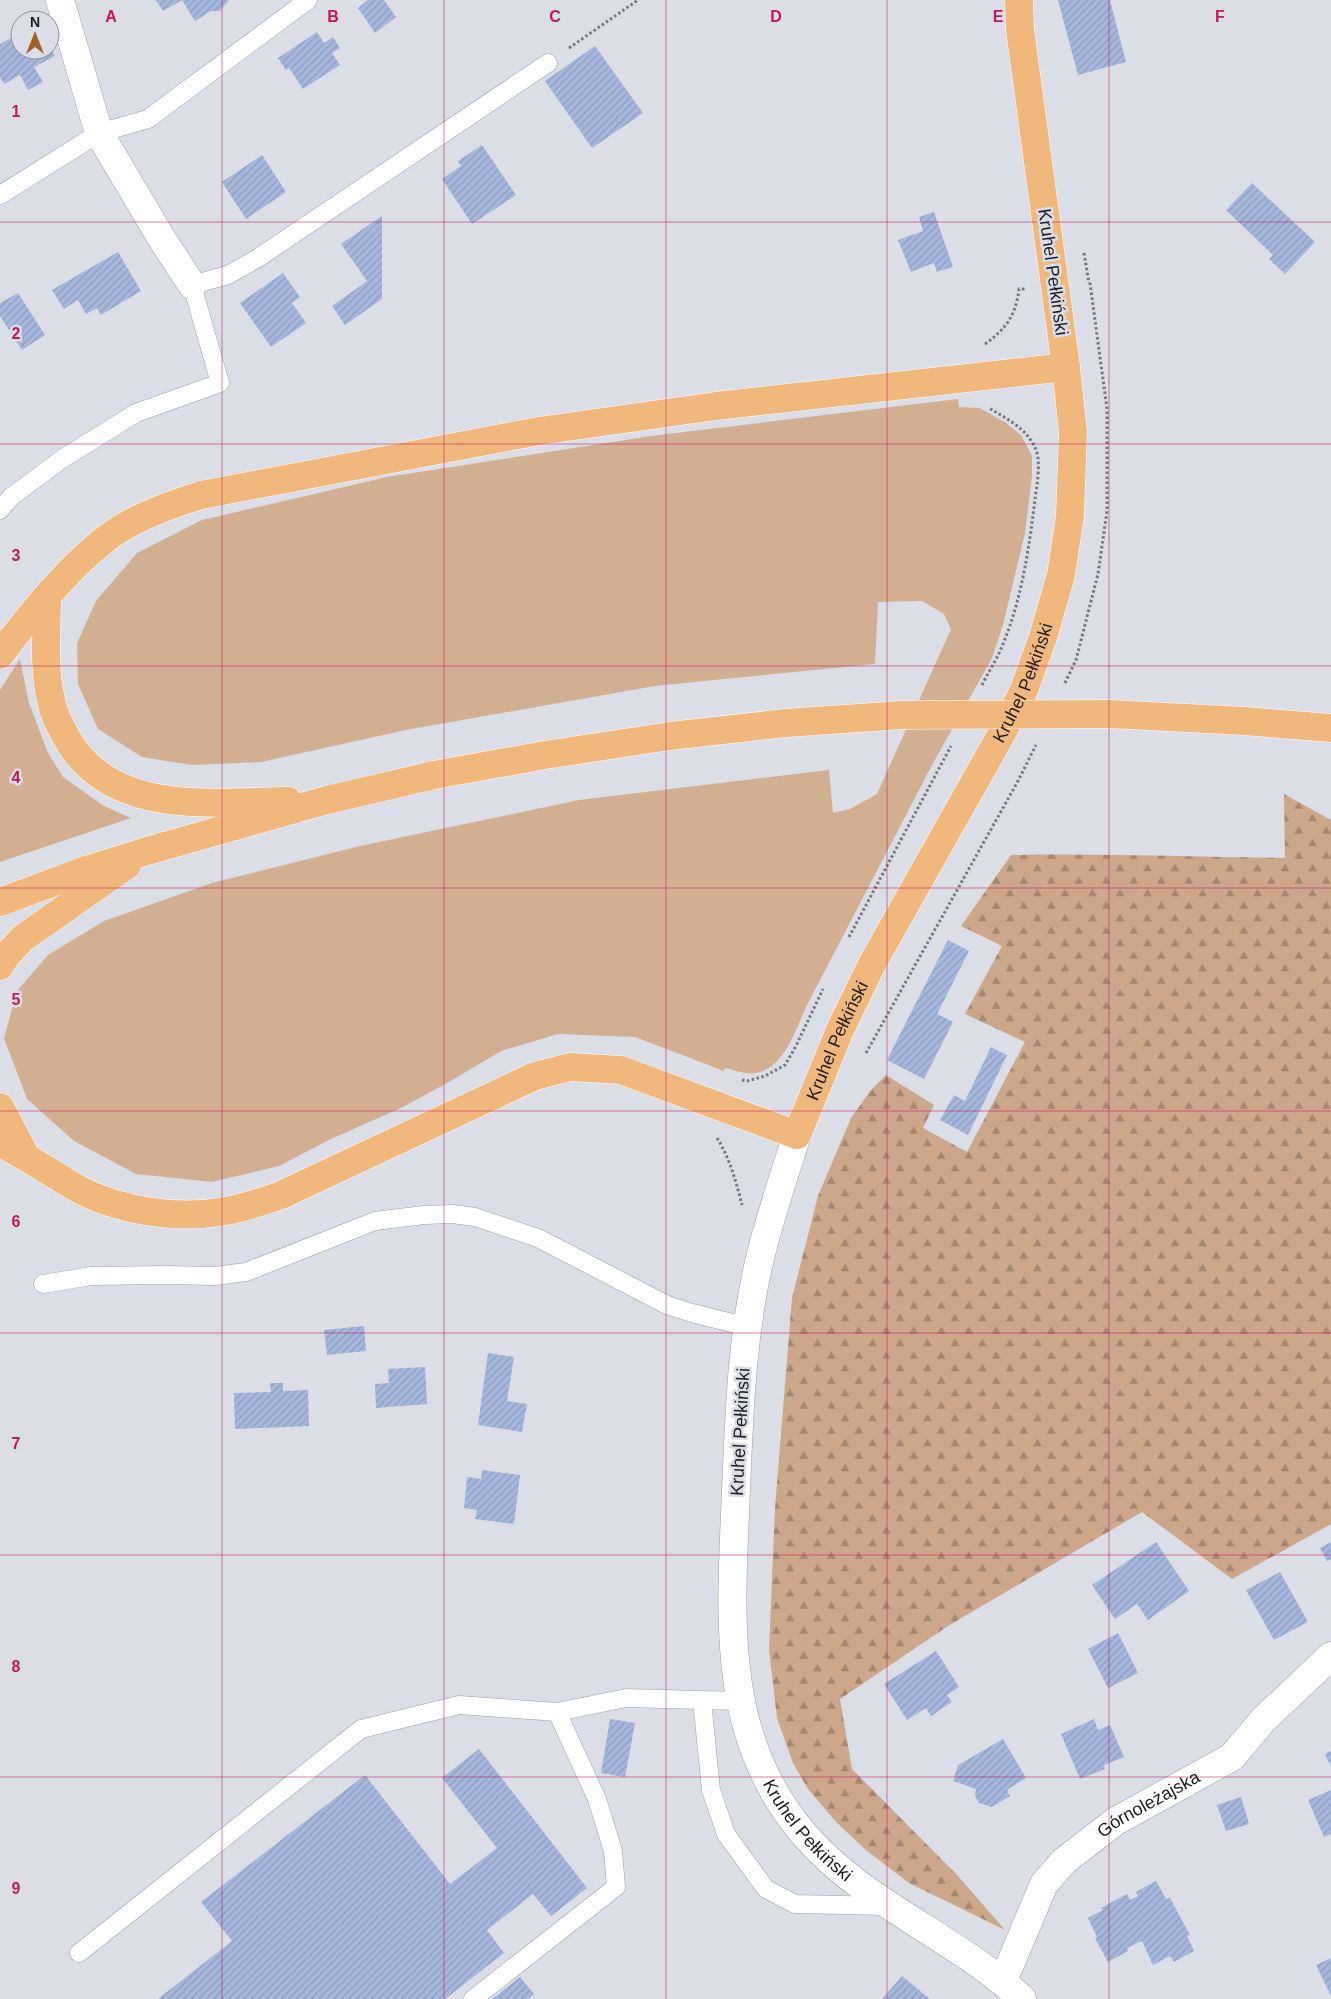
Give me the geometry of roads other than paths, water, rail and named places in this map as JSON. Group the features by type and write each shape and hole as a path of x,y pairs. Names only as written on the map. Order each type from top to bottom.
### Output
{"main road":[{"name":"Kruhel Pełkiński","path":"797,1134 840,1030 872,964 1001,736 1024,690 1038,654 1061,575 1070,516 1073,432 1020,30 1019,0"},
{"path":"0,655 78,563 112,535 168,505 201,495 539,431 716,406 1066,368"},
{"path":"48,598 47,671 51,701 57,720 70,744 93,771 130,792 146,797 210,802 327,800"},
{"path":"0,902 88,869 327,800 434,775 545,755 670,736 786,723 902,715 1109,714 1244,721 1331,728"},
{"path":"0,966 6,956 23,938 147,851"},
{"path":"0,1143 25,1155 83,1191 103,1200 148,1211 194,1214 236,1209 279,1196 527,1079 548,1071 570,1068 621,1070 797,1134"},
{"path":"0,1107 25,1155"}],"street":[{"path":"60,0 99,132 165,244 192,285"},
{"name":"Kruhel Pełkiński","path":"797,1134 762,1251 748,1327 739,1418 732,1591 732,1642 741,1702 764,1776 778,1801 812,1843 850,1878 889,1906 959,1950 1012,1990"},
{"name":"Górnoleżajska","path":"1012,1990 1044,1884 1064,1861 1116,1821 1232,1757 1264,1719 1331,1656"}],"lane":[{"path":"0,194 99,132 148,119 308,0"},
{"path":"0,510 11,497 62,458 136,413 220,383 192,285 228,275 258,258 548,63"},
{"path":"43,1284 91,1276 215,1276 246,1272 375,1221 424,1215 452,1214 476,1217 538,1238 666,1305 748,1327"},
{"path":"79,1953 361,1729 459,1705 557,1712 626,1698 741,1702"},
{"path":"702,1700 711,1790 714,1799 726,1834 766,1889 795,1904 889,1906"},
{"path":"473,1999 616,1887 614,1851 597,1798 557,1712"}]}
